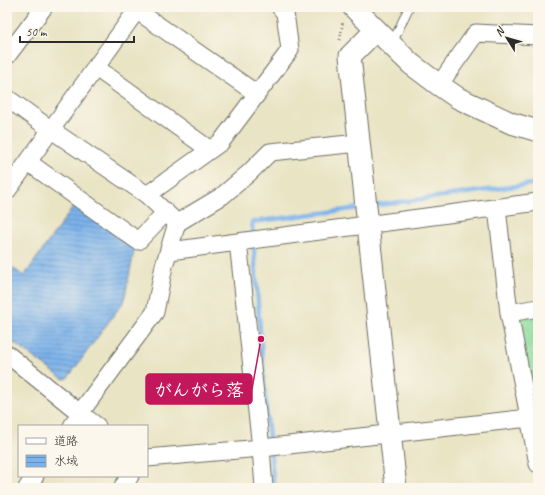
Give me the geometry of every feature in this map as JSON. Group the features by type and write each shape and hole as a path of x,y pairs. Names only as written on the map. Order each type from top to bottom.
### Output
{"street":[{"path":"7,56 44,7"},
{"path":"147,196 221,142 290,50 286,12 280,7"},
{"path":"7,191 137,9 257,94"},
{"path":"355,9 410,64 458,98 511,123 538,131"},
{"path":"439,85 476,34 538,36"},
{"path":"384,38 350,56 396,488"},
{"path":"95,67 210,150"},
{"path":"7,98 147,196 171,218 170,251 164,266 155,312 76,420"},
{"path":"28,162 138,241 171,218 222,196 249,173 270,152 359,142"},
{"path":"170,251 238,242 367,214 496,208 538,202"},
{"path":"496,208 509,313 538,464"},
{"path":"238,242 261,448 264,488"},
{"path":"509,313 538,308"},
{"path":"7,354 76,420 94,425"},
{"path":"148,458 261,448 529,418"},
{"path":"27,488 35,477"},
{"path":"122,488 129,477"}],"lane":[{"path":"384,38 409,7"}],"green space":[{"path":"538,315 538,430 517,318"}],"water":[{"path":"78,200 136,242 124,301 67,379 63,379 7,338 7,264 24,276"}],"waterway":[{"path":"372,206 538,183"},
{"path":"274,488 265,398 252,222 360,208"}],"place":[{"name":"がんがら落","path":"261,339"}]}
